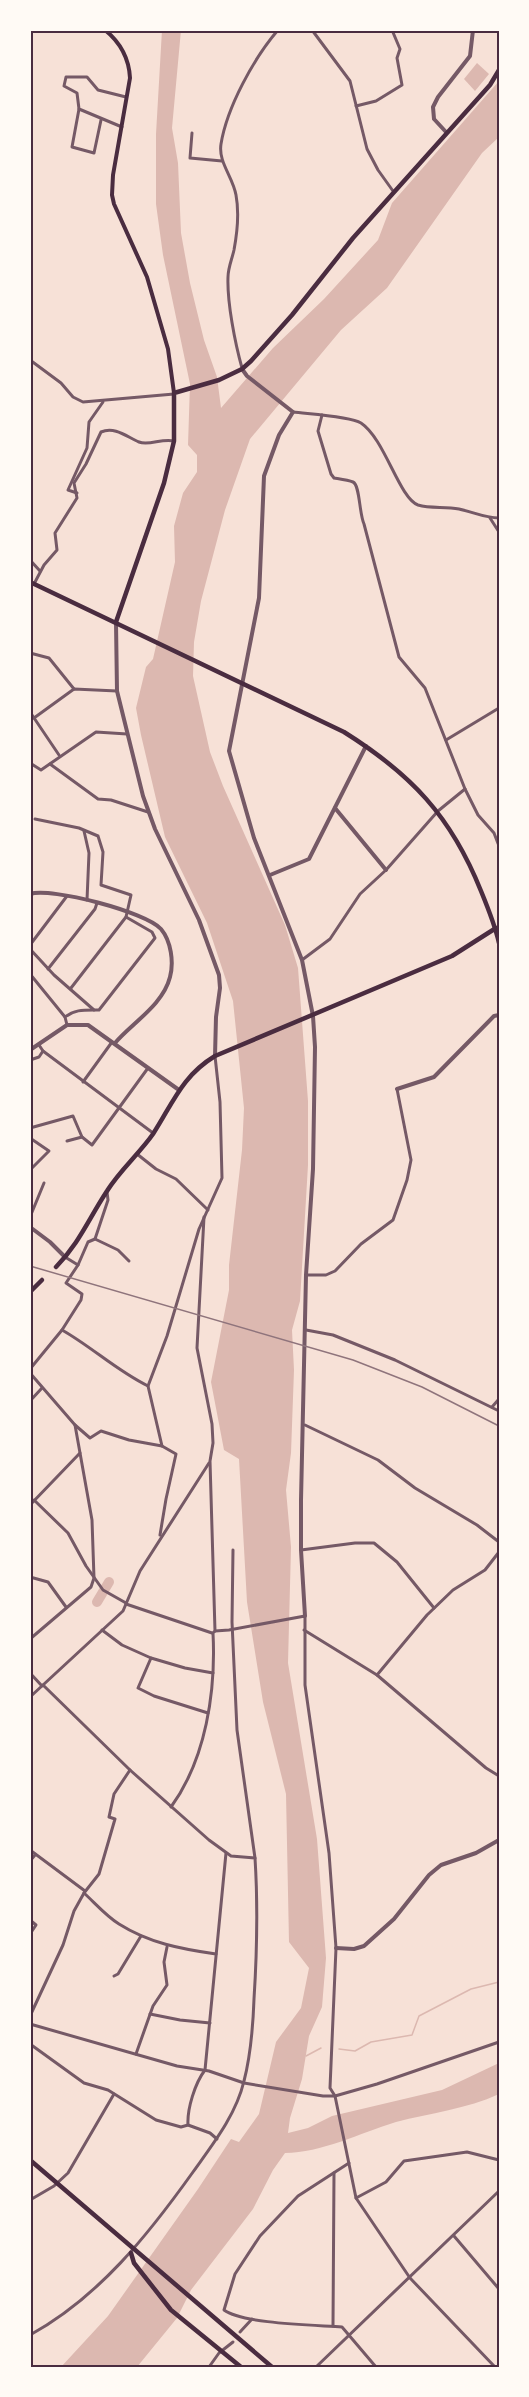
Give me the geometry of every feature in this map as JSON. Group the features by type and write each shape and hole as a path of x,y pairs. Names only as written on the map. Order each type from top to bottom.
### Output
{"main road":[{"path":"105,30 125,52 129,66 128,98 113,175 114,204 147,278 170,357 174,393 174,441 155,510 116,622"},
{"path":"174,393 219,380 242,369 292,315 393,191 490,85 499,70"},
{"path":"32,583 344,732 366,746 406,778 438,811 472,867 498,927 499,943"},
{"path":"56,1267 85,1231 107,1190 153,1133 178,1090 196,1068 215,1056 452,956 498,927"},
{"path":"30,1292 42,1280"},
{"path":"30,2160 272,2367"},
{"path":"134,2251 134,2263 183,2321 241,2367"}],"street":[{"path":"278,30 242,83 220,146 222,161 232,180 237,198 234,245 228,277 242,369 247,376 291,411 358,421 367,428 381,445 407,496 415,504 459,508 490,518 499,518"},
{"path":"312,30 350,81 368,149 378,170 393,191"},
{"path":"356,106 376,102 402,85 398,58 400,50 392,30"},
{"path":"446,132 435,119 433,107 438,97 470,56 473,30"},
{"path":"101,119 94,153 72,147 79,109 78,93 64,86 66,77 87,77 98,90 128,98"},
{"path":"79,109 122,127"},
{"path":"192,132 190,158 222,161"},
{"path":"30,360 61,383 78,400 103,402 174,393"},
{"path":"77,493 68,490 70,481 87,448 89,422 103,402"},
{"path":"291,411 279,435 264,476 259,598 229,752 254,838 302,960 315,1047 313,1158 306,1275 301,1550 304,1685 329,1853 336,1948 330,2088 335,2096 356,2198 410,2278 495,2367"},
{"path":"322,415 318,431 331,474 334,478 355,483 358,486 359,514 364,524 399,657 425,688 465,789 478,814 494,833 499,846"},
{"path":"32,583 57,550 56,533 76,501 77,493 74,483 101,432 111,431 144,443 168,439 174,441"},
{"path":"490,518 499,531"},
{"path":"30,560 40,571"},
{"path":"116,622 117,691 148,812 194,907 219,975 220,988 216,1017 215,1056 220,1102 222,1178 204,1217 148,1386 162,1446"},
{"path":"30,653 49,658 74,688"},
{"path":"34,718 74,688 117,691"},
{"path":"446,740 499,708"},
{"path":"30,712 60,755"},
{"path":"30,763 41,770 96,732 127,734"},
{"path":"270,875 309,859 366,746"},
{"path":"50,764 98,798 148,812"},
{"path":"302,960 330,939 360,894 386,870 438,811 465,789"},
{"path":"335,808 386,870"},
{"path":"35,819 98,836 103,849 101,885 131,895 126,915 71,988"},
{"path":"84,831 89,853 87,900"},
{"path":"30,894 44,891 68,895 148,920 160,928 171,952 169,983 136,1024 114,1042 83,1082"},
{"path":"30,945 68,895"},
{"path":"48,969 95,909 97,903"},
{"path":"64,1017 78,1010 99,1010 155,938 152,932 126,915"},
{"path":"30,949 48,969 94,1010"},
{"path":"30,974 64,1017 67,1025"},
{"path":"306,1275 326,1275 335,1271 361,1244 393,1220 407,1180 411,1160 397,1089 434,1077 494,1016 499,1015"},
{"path":"30,1050 67,1025 88,1024 178,1090"},
{"path":"39,1045 43,1051 83,1082 153,1133"},
{"path":"30,1060 39,1057 43,1051"},
{"path":"30,1128 74,1116 82,1137 92,1145 148,1068"},
{"path":"67,1141 82,1137"},
{"path":"30,1138 49,1151 30,1170"},
{"path":"137,1153 156,1169 176,1179 208,1210"},
{"path":"30,1217 44,1184"},
{"path":"107,1190 108,1200 95,1239 88,1242 78,1265 66,1283 82,1294 81,1299 62,1330 30,1371 75,1425 91,1439 101,1431 129,1440 162,1446 176,1454 160,1538"},
{"path":"171,1807 182,1790 207,1726 213,1673 210,1461 213,1443 212,1425 197,1348 204,1217"},
{"path":"30,1227 78,1265"},
{"path":"95,1239 118,1250 129,1261"},
{"path":"62,1330 94,1349 127,1376 148,1386"},
{"path":"306,1330 333,1335 386,1356 499,1411"},
{"path":"30,1401 42,1388"},
{"path":"492,1407 499,1399"},
{"path":"30,1639 91,1587 94,1578 92,1520 75,1425"},
{"path":"304,1425 378,1460 415,1488 445,1508 477,1525 499,1542"},
{"path":"30,1505 80,1454"},
{"path":"30,1697 123,1611 138,1575 210,1461"},
{"path":"34,1500 68,1533 104,1591 126,1604 214,1632 303,1616"},
{"path":"301,1550 355,1543 374,1543 397,1562 434,1608"},
{"path":"30,2336 97,2288 134,2251 217,2139 246,2084 252,2040 258,1951 255,1858 237,1730 232,1622 233,1550"},
{"path":"377,1675 434,1608 453,1590 485,1570 499,1552"},
{"path":"30,1577 48,1582 66,1607"},
{"path":"102,1630 122,1645 151,1658 184,1668 213,1673"},
{"path":"304,1630 377,1675 486,1768 499,1776"},
{"path":"151,1658 138,1688 154,1696 208,1713"},
{"path":"30,1673 130,1770 226,1853 231,1856 255,1858"},
{"path":"30,2016 85,1892 99,1874 115,1819 108,1817 114,1794 130,1770"},
{"path":"336,1948 354,1949 364,1946 394,1919 429,1875 441,1865 476,1853 499,1840"},
{"path":"30,1850 85,1892 117,1923 141,1936 168,1946 216,1954"},
{"path":"188,2125 187,2117 205,2070 226,1853"},
{"path":"30,1861 35,1855"},
{"path":"30,1920 36,1925 30,1934"},
{"path":"114,1976 118,1974 141,1936"},
{"path":"136,2054 150,2014 167,1985 164,1962 168,1946"},
{"path":"150,2014 210,2023"},
{"path":"30,2024 177,2066 205,2070 246,2084 323,2096 335,2096 499,2042"},
{"path":"30,2044 84,2083 114,2094 156,2121 182,2127 188,2125 210,2133 217,2139"},
{"path":"30,2200 61,2181 72,2168 114,2094"},
{"path":"356,2198 386,2182 404,2161 467,2152 499,2160"},
{"path":"349,2161 334,2173 318,2181 283,2211 260,2236 235,2274 224,2310 231,2316 342,2327 376,2367"},
{"path":"333,2326 334,2173"},
{"path":"316,2367 499,2191"},
{"path":"454,2236 499,2289"},
{"path":"240,2332 252,2319"},
{"path":"209,2367 221,2351 232,2342"}],"shaded area":[{"path":"162,30 181,30 172,128 178,163 181,233 204,340 217,377 221,408 273,348 324,299 378,240 392,203 499,81 499,137 482,153 387,288 341,330 250,439 225,510 201,601 194,642 193,676 210,752 285,925 298,968 308,1101 308,1165 300,1301 292,1330 294,1370 291,1453 286,1490 291,1547 288,1663 317,1839 326,1958 322,2007 309,2036 302,2079 290,2118 288,2133 308,2128 332,2116 442,2090 499,2063 499,2094 461,2107 396,2122 312,2150 285,2153 273,2170 253,2209 191,2290 177,2318 137,2367 61,2367 108,2316 231,2139 239,2142 259,2114 276,2042 301,2008 309,1968 289,1942 286,1794 263,1702 247,1602 239,1459 224,1450 211,1382 229,1290 229,1265 242,1150 244,1108 233,1001 207,923 165,837 136,708 146,667 153,659 175,562 174,526 183,493 197,472 197,455 188,445 190,384 163,255 156,204 156,134"},
{"path":"477,63 489,74 475,91 464,79"}],"waterway":[{"path":"97,1602 109,1582"},
{"path":"339,2049 355,2051 371,2042 412,2035 419,2016 471,1989 499,1982"},
{"path":"306,2056 321,2048"}],"railway":[{"path":"30,1266 353,1360 422,1387 499,1426"}]}
